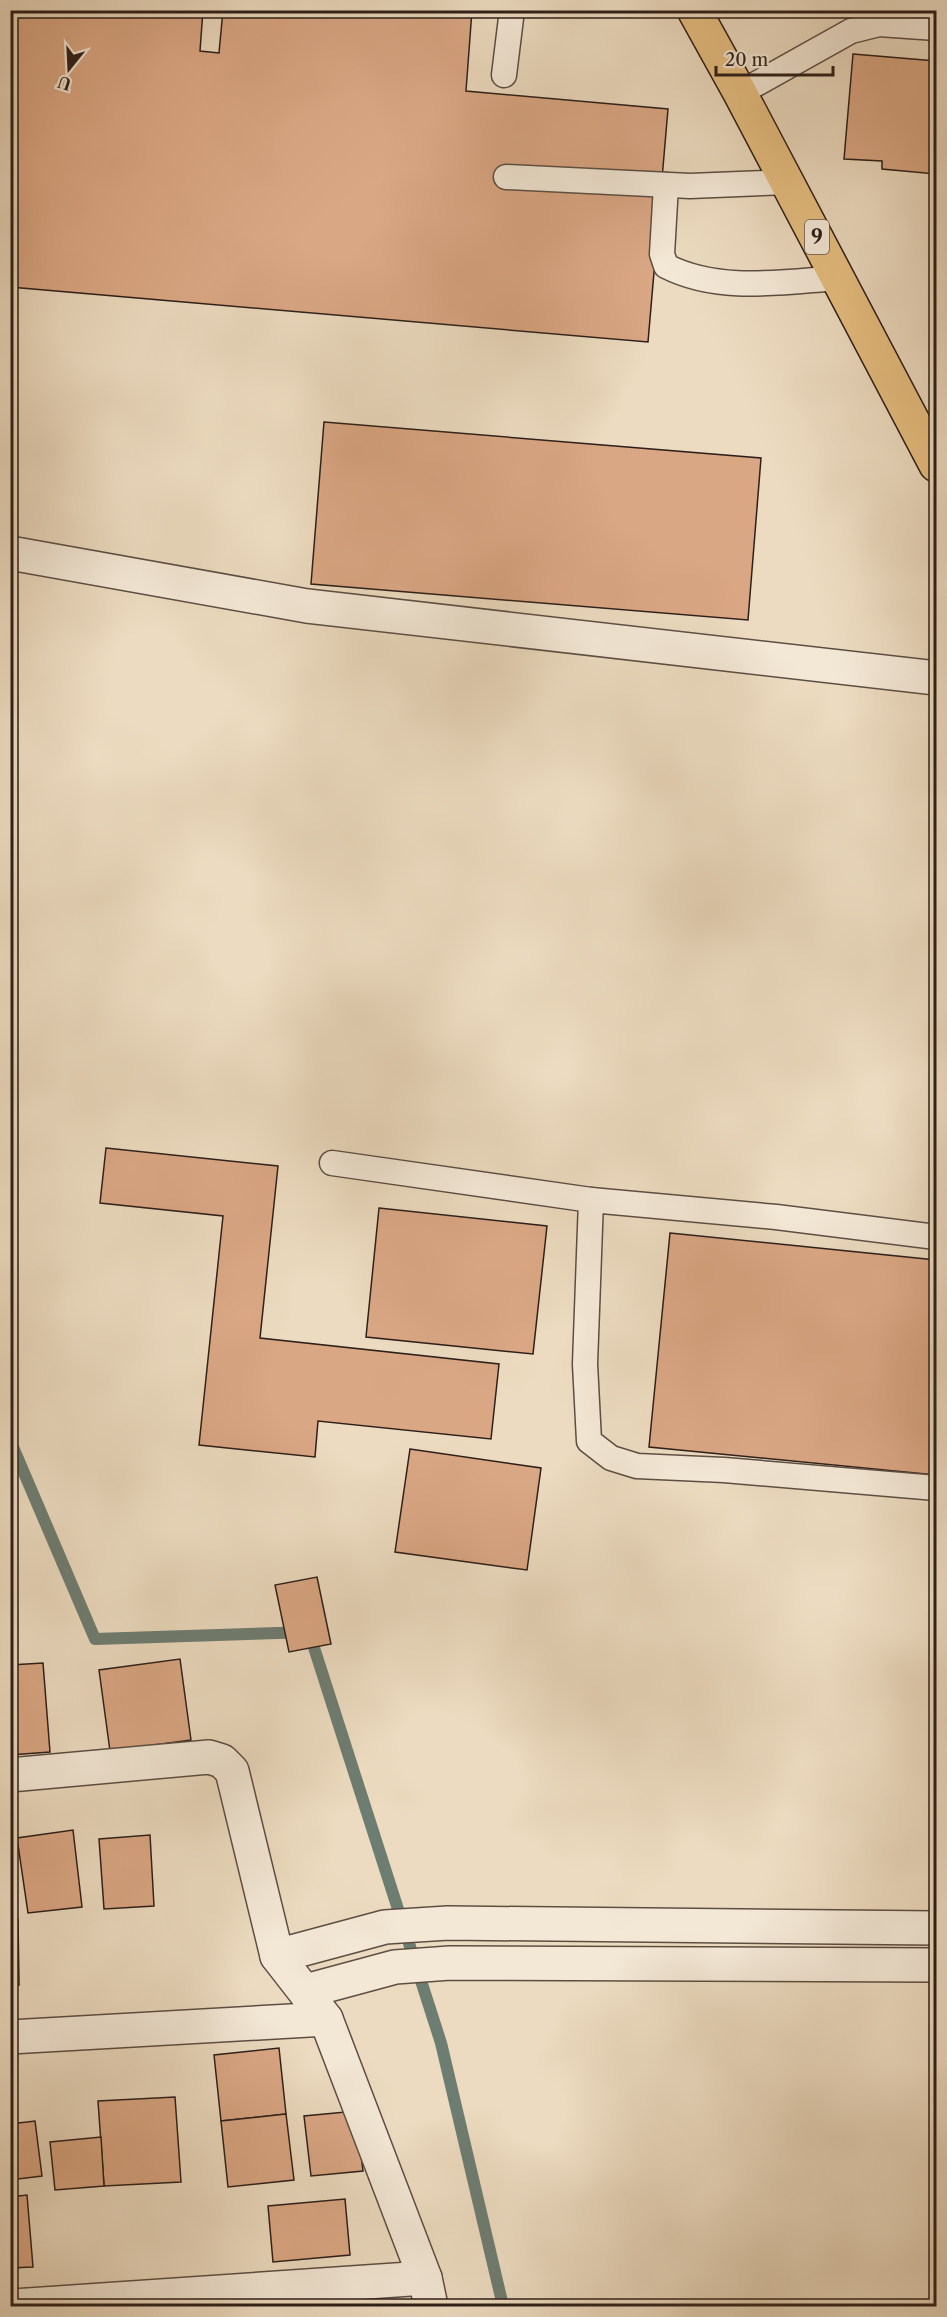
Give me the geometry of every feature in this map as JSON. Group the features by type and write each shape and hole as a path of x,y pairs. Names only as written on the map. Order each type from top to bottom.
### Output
{"highway":[{"name":"9","path":"694,10 838,278 927,430 936,465"}],"street":[{"path":"10,553 307,606 936,678"},
{"path":"10,1775 209,1757 222,1761 232,1771 277,1956 326,2019 428,2292 13,2307"},
{"path":"277,1956 385,1927 448,1923 936,1928"},
{"path":"306,1992 395,1967 450,1963 936,1965"},
{"path":"10,2037 326,2019"}],"lane":[{"path":"504,75 512,10"},
{"path":"740,93 851,31 879,24 936,28"},
{"path":"506,177 690,186 788,183"},
{"path":"666,185 662,254 666,266 685,276 750,284 838,278"},
{"path":"332,1163 591,1200 776,1217 936,1237"},
{"path":"591,1200 585,1364 589,1441 610,1458 637,1466 724,1470 936,1488"}],"building":[{"path":"10,10 203,10 200,51 219,53 223,10 472,10 466,91 668,109 648,342 10,287"},
{"path":"924,10 936,10 936,17 924,16"},
{"path":"853,54 936,61 936,174 882,169 882,161 844,159"},
{"path":"324,422 761,458 748,620 311,584"},
{"path":"106,1148 278,1166 260,1338 499,1364 491,1439 318,1421 315,1457 199,1445 223,1216 100,1203"},
{"path":"379,1208 547,1226 533,1354 366,1337"},
{"path":"670,1233 936,1260 936,1475 649,1447"},
{"path":"410,1449 541,1468 527,1570 395,1552"},
{"path":"317,1577 331,1644 289,1652 275,1585"},
{"path":"180,1659 191,1740 110,1751 99,1670"},
{"path":"43,1663 50,1752 10,1755 10,1665"},
{"path":"73,1830 82,1907 28,1913 17,1838"},
{"path":"150,1835 154,1906 104,1909 99,1839"},
{"path":"10,1838 17,1838 16,1908 10,1907"},
{"path":"10,1919 18,1919 19,1985 10,1986"},
{"path":"279,2048 286,2114 221,2121 214,2055"},
{"path":"175,2097 181,2182 104,2186 98,2101"},
{"path":"356,2111 363,2171 311,2176 304,2116"},
{"path":"286,2114 294,2180 228,2187 221,2121"},
{"path":"35,2121 42,2176 10,2180 10,2124"},
{"path":"101,2137 104,2186 55,2190 50,2142"},
{"path":"27,2195 33,2267 10,2268 10,2197"},
{"path":"345,2199 350,2255 273,2262 268,2206"}],"waterway":[{"path":"10,1440 95,1639 309,1632 441,2043 503,2306"}]}
